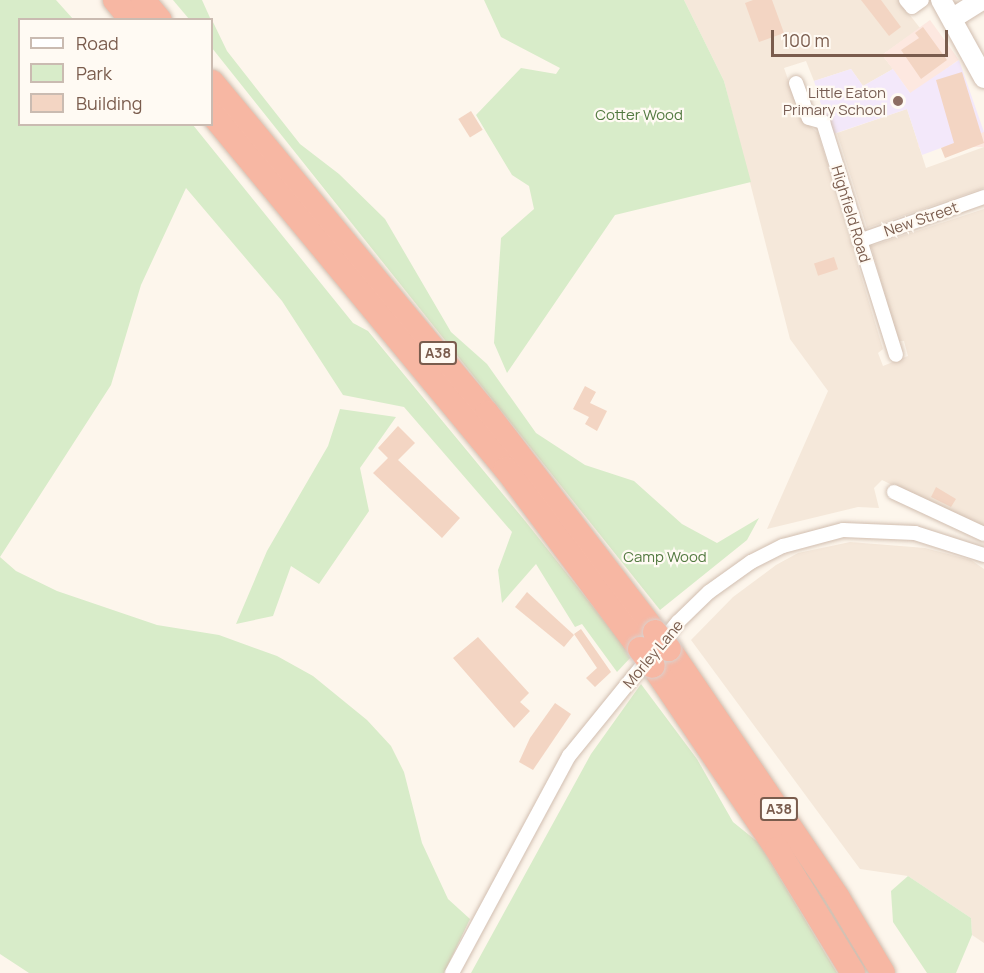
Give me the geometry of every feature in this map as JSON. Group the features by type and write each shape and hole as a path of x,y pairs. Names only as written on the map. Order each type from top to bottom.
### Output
{"highway":[{"path":"115,0 130,18"},
{"path":"144,0 158,18"},
{"name":"A38","path":"213,83 487,413 654,649 838,898 883,973"},
{"name":"A38","path":"213,115 654,649 853,973"}],"main road":[{"path":"941,0 953,18 984,78"},
{"path":"953,18 982,0"}],"street":[{"path":"906,0 912,7 922,0"},
{"name":"Highfield Road","path":"796,83 809,118 823,122 896,355"},
{"name":"New Street","path":"859,241 984,197"},
{"path":"894,492 984,534"},
{"name":"Morley Lane","path":"452,973 569,756 678,622 709,592 766,554 830,532 915,533 984,555"}],"shaded area":[{"path":"684,0 898,0 920,28 882,55 893,69 863,86 851,69 814,81 806,61 784,68 802,119 818,133 883,349 878,353 883,366 908,356 904,341 898,341 871,246 984,209 984,530 882,480 874,488 879,508 858,507 767,529 828,391 790,339 724,81"},
{"path":"930,20 959,60 911,94 882,55"},
{"name":"Little Eaton Primary School","path":"959,60 984,132 922,155 907,109 830,135 814,81 851,69 863,86 893,69 910,93"},
{"path":"907,109 926,168 984,147 984,188 867,228 837,133"},
{"path":"918,132 984,132 984,147 918,147"},
{"path":"850,542 925,548 971,560 984,569 984,943 972,935 971,918 908,876 860,869 691,640 733,597 776,565 798,553"}],"green space":[{"path":"0,0 56,0 72,18 18,18 18,126 194,126 353,323 368,331 526,522 632,656 617,672 582,624 575,627 536,564 502,603 498,570 512,532 404,407 343,395 282,301 186,188 141,285 111,385 0,557"},
{"path":"173,0 202,0 210,18 188,18"},
{"name":"Cotter Wood","path":"484,0 684,0 724,81 751,182 615,215 507,373 494,343 501,238 534,209 529,186 512,175 476,115 521,68 556,74 560,68 501,37"},
{"name":"Camp Wood","path":"213,22 227,51 300,144 339,174 385,219 451,332 487,364 536,433 585,465 634,481 682,524 717,543 759,518 747,540 660,610 213,49"},
{"path":"340,409 396,417 360,468 369,511 319,584 291,566 273,616 236,624 267,551 328,446"},
{"path":"0,557 16,571 57,591 157,625 219,635 277,656 313,676 367,720 391,746 404,772 422,843 448,899 470,919 444,973 29,973 0,954"},
{"path":"641,684 697,759 733,822 759,843 837,973 471,973 591,754"},
{"path":"908,876 971,918 972,935 956,973 927,973 893,922 891,891"}],"building":[{"path":"753,0 772,0 784,33 759,42 745,3"},
{"path":"861,0 881,0 901,27 889,36"},
{"path":"923,27 947,60 921,79 901,50 919,38 915,33"},
{"path":"962,72 984,143 945,158 941,148 954,143 936,80"},
{"path":"471,111 483,130 470,138 458,119"},
{"path":"834,257 838,269 818,276 814,263"},
{"path":"585,386 596,392 590,403 607,411 597,431 585,424 589,417 573,409"},
{"path":"398,426 415,443 398,460 460,518 442,538 373,473 388,458 378,448"},
{"path":"936,487 956,499 951,507 931,497"},
{"path":"527,592 574,635 564,647 515,607"},
{"path":"581,629 611,672 595,687 586,678 597,668 574,634"},
{"path":"478,637 529,693 520,702 530,711 514,728 453,658"},
{"path":"555,703 571,714 533,770 519,762 530,738"}],"place":[{"name":"Little Eaton Primary School","path":"898,101"}]}
